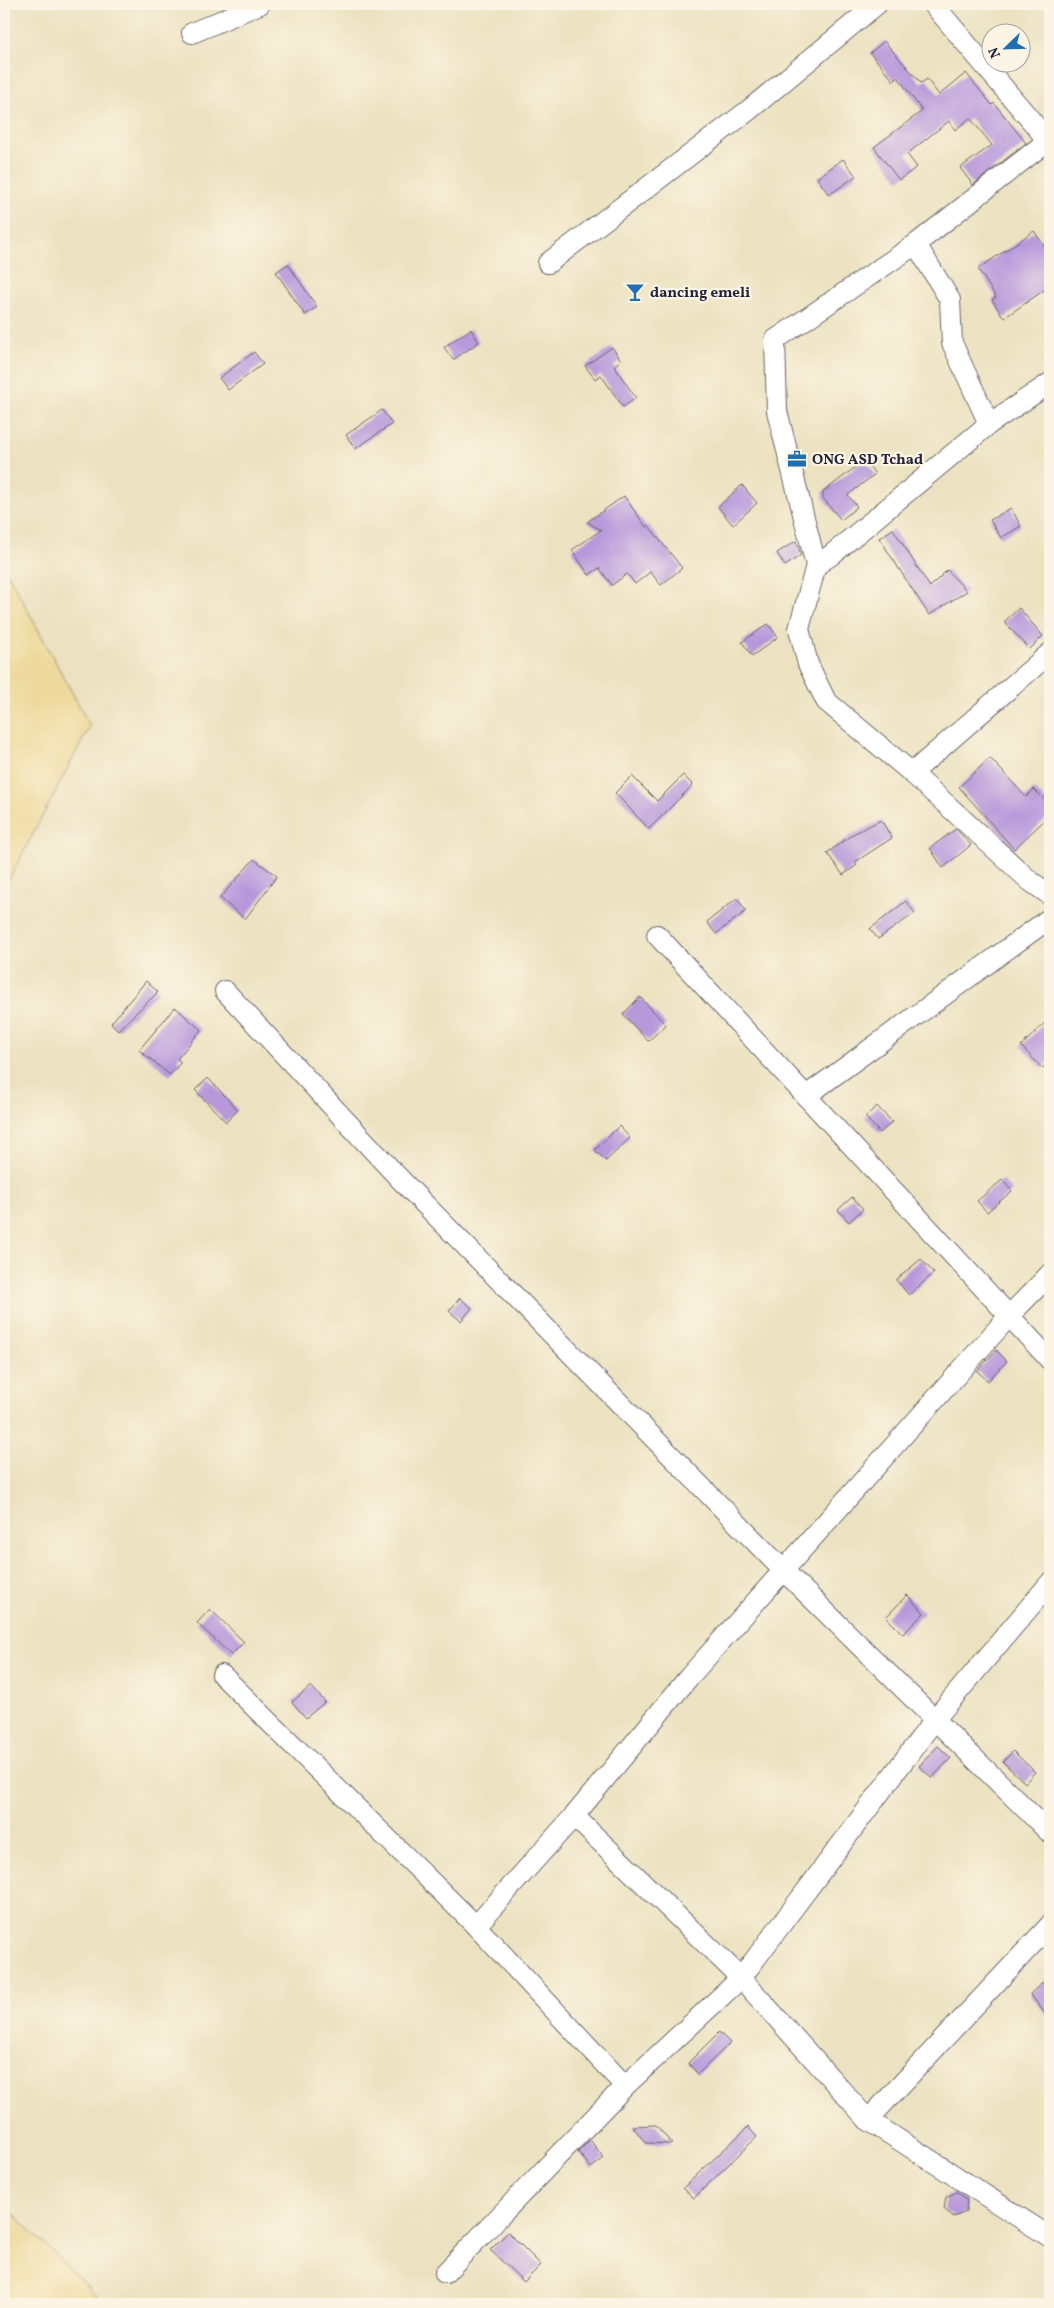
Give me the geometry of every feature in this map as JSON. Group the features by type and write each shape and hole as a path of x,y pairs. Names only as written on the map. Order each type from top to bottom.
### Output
{"street":[{"path":"192,33 260,4"},
{"path":"548,263 749,110 877,4"},
{"path":"933,4 1049,141 916,244 775,340 777,411 816,565 799,629 808,664 826,701 912,772 1030,881 1050,895"},
{"path":"916,244 950,300 952,344 989,424"},
{"path":"816,565 830,556 989,424 1050,383"},
{"path":"912,772 1050,653"},
{"path":"806,1096 1050,918"},
{"path":"656,936 1050,1360"},
{"path":"225,991 396,1176 784,1571 1050,1833"},
{"path":"476,1926 574,1816 689,1677 1010,1315 1050,1274"},
{"path":"445,2273 625,2086 741,1978 935,1719 1036,1597 1050,1583"},
{"path":"222,1675 476,1926 625,2086"},
{"path":"574,1816 741,1978 868,2120 1050,2236"},
{"path":"868,2120 1050,1925"}],"sand":[{"path":"4,566 90,726 4,889"},
{"path":"4,2204 105,2304 4,2304"}],"building":[{"path":"884,41 921,83 927,79 939,95 966,73 992,105 994,103 1026,143 973,185 960,168 992,145 970,118 955,130 949,121 907,154 917,167 899,180 874,147 922,111 898,77 894,81 870,53"},
{"path":"843,159 856,176 829,195 817,178"},
{"path":"1034,231 1050,254 1050,286 1004,318 992,300 996,297 978,269"},
{"path":"288,264 317,307 305,315 276,272"},
{"path":"471,329 479,342 453,360 444,347"},
{"path":"612,347 621,360 614,366 636,398 623,407 601,375 595,379 585,366"},
{"path":"254,352 263,364 228,390 219,378"},
{"path":"382,410 392,424 355,449 346,435"},
{"path":"865,460 875,474 848,495 857,507 841,520 823,498 823,492"},
{"path":"742,485 757,503 733,525 718,507"},
{"path":"624,496 646,527 648,525 682,568 661,585 650,572 635,584 627,574 612,585 599,568 589,575 572,550 601,530 587,522"},
{"path":"1011,508 1021,526 1001,538 990,520"},
{"path":"893,529 930,587 947,570 967,591 929,615 879,538"},
{"path":"796,541 801,555 785,566 777,553"},
{"path":"1019,608 1043,636 1030,649 1004,622"},
{"path":"768,624 778,637 752,656 742,642"},
{"path":"990,758 1026,797 1034,789 1050,805 1050,815 1014,849 959,787"},
{"path":"683,775 693,785 649,829 615,793 632,776 657,801"},
{"path":"881,820 892,838 855,862 857,865 843,875 827,853 853,834"},
{"path":"956,829 971,845 943,868 930,848"},
{"path":"254,859 277,876 245,919 220,898"},
{"path":"737,898 746,911 716,934 707,922"},
{"path":"906,901 915,913 878,939 870,929"},
{"path":"146,981 158,992 118,1030 111,1023"},
{"path":"640,997 666,1025 648,1041 623,1014"},
{"path":"175,1007 201,1030 177,1059 181,1062 170,1075 139,1050"},
{"path":"1050,1018 1050,1061 1042,1068 1021,1046"},
{"path":"208,1078 238,1110 226,1122 195,1090"},
{"path":"877,1106 892,1122 880,1133 865,1117"},
{"path":"619,1126 630,1138 606,1161 595,1150"},
{"path":"1002,1180 1012,1191 987,1212 977,1201"},
{"path":"852,1197 863,1209 849,1222 838,1210"},
{"path":"921,1259 934,1273 909,1295 896,1280"},
{"path":"460,1298 472,1308 461,1321 449,1311"},
{"path":"996,1350 1007,1361 988,1381 977,1371"},
{"path":"907,1595 924,1613 903,1634 886,1617"},
{"path":"210,1609 244,1642 231,1655 197,1623"},
{"path":"311,1686 325,1702 306,1718 292,1702"},
{"path":"938,1746 951,1758 932,1778 919,1766"},
{"path":"1013,1751 1035,1772 1025,1783 1003,1762"},
{"path":"1050,1976 1050,2020 1030,1994"},
{"path":"719,2032 730,2043 698,2074 688,2063"},
{"path":"656,2125 672,2144 646,2143 632,2126"},
{"path":"748,2127 757,2137 694,2198 683,2188"},
{"path":"590,2140 604,2158 591,2168 578,2152"},
{"path":"957,2192 967,2200 966,2212 954,2217 944,2209 946,2197"},
{"path":"508,2232 541,2265 524,2282 490,2250"}],"place":[{"name":"dancing emeli","path":"635,292"},
{"name":"ONG ASD Tchad","path":"797,459"}]}
